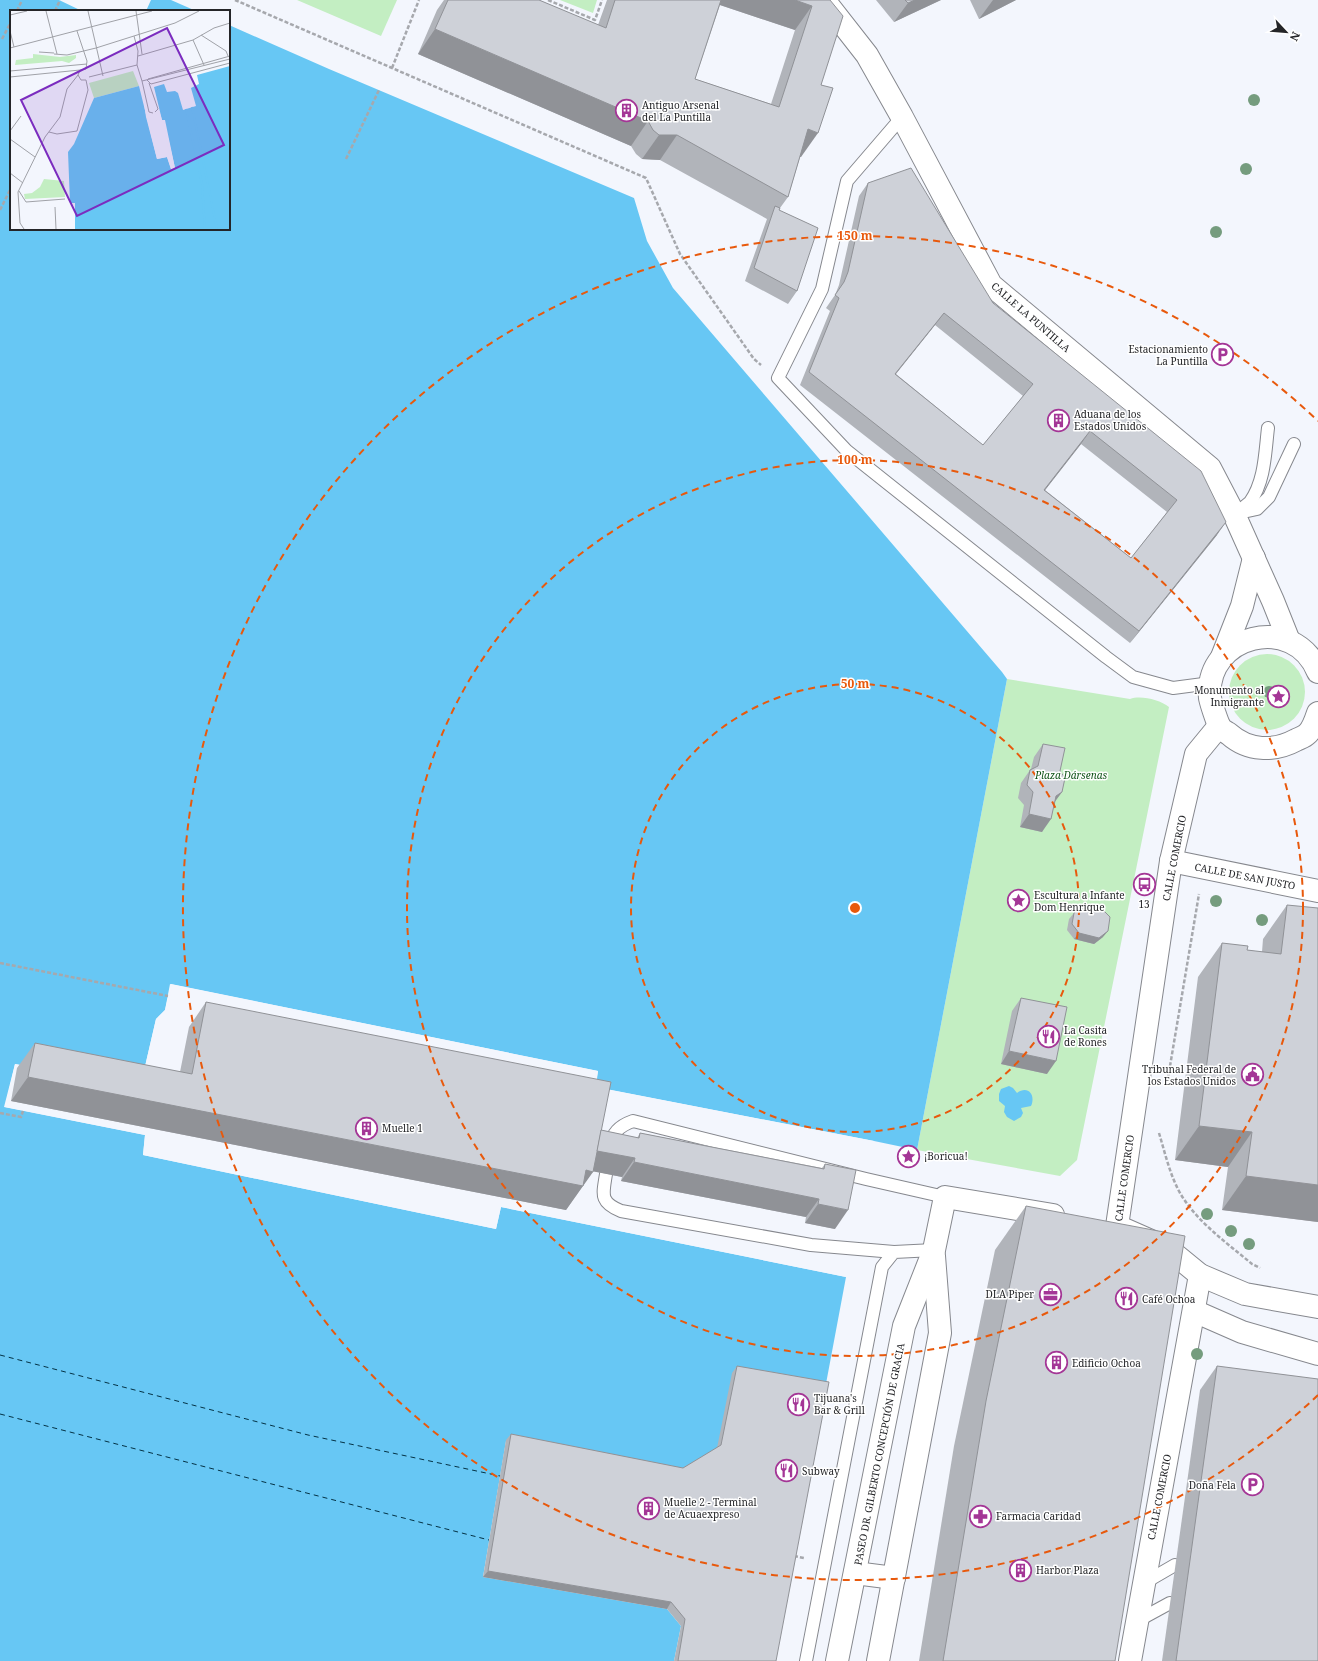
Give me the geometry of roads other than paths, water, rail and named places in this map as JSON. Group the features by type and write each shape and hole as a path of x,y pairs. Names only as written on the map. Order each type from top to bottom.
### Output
{"street":[{"name":"CALLE LA PUNTILLA","path":"824,0 867,55 902,117 991,284 1210,468 1234,514 1254,558"},
{"path":"1254,558 1289,641"},
{"path":"1254,558 1242,606 1214,671 1211,683 1210,699 1219,726 1236,740 1253,748 1272,748 1313,739 1318,713"},
{"path":"1220,660 1234,646 1252,638 1271,636 1289,641 1304,650 1315,663 1318,672"},
{"name":"CALLE COMERCIO","path":"1130,1661 1200,1275 1167,1248 1109,1225 1171,861 1196,754 1219,726"},
{"name":"CALLE DE SAN JUSTO","path":"1171,861 1318,891"},
{"path":"945,1197 1070,1218"},
{"name":"PASEO DR. GILBERTO CONCEPCIÓN DE GRACIA","path":"837,1661 904,1326 934,1250 945,1197"},
{"name":"PASEO DR. GILBERTO CONCEPCIÓN DE GRACIA","path":"878,1661 940,1333 934,1250"},
{"path":"1200,1275 1245,1294 1318,1307"},
{"path":"1194,1310 1242,1332 1318,1354"},
{"path":"855,1573 894,1578"}],"lane":[{"path":"902,117 847,181 822,289 778,378 847,451 1106,657 1133,676 1173,688 1211,683"},
{"path":"1234,514 1249,502 1259,483 1263,470 1268,428"},
{"path":"1234,514 1257,509 1269,497 1294,444"},
{"path":"609,1154 611,1139 615,1131 624,1124 633,1121 866,1179 945,1197"},
{"path":"606,1174 603,1195 606,1202 611,1207 621,1211 811,1245 894,1252 934,1250"},
{"path":"806,1661 882,1267 894,1252"},
{"path":"1143,1584 1175,1565"},
{"path":"1137,1621 1170,1603"}],"water":[{"path":"0,0 59,0 80,10 10,10 10,230 230,230 230,25 634,198 647,241 673,288 1007,679 917,1150 595,1087 598,1071 171,984 165,1010 156,1019 140,1088 15,1064 5,1107 145,1135 143,1155 496,1229 501,1207 846,1277 825,1389 678,1474 506,1441 483,1577 667,1609 681,1626 674,1661 0,1661"},
{"path":"151,0 171,0 194,10 146,10"},
{"path":"1009,1086 1017,1093 1025,1090 1030,1092 1032,1095 1031,1106 1021,1108 1023,1113 1021,1117 1014,1121 1007,1117 1004,1112 1005,1106 999,1101 1001,1089"}],"place":[{"name":"Antiguo Arsenal del La Puntilla","path":"626,111"},
{"name":"Estacionamiento La Puntilla","path":"1223,355"},
{"name":"Aduana de los Estados Unidos","path":"1059,420"},
{"name":"Monumento al Inmigrante","path":"1279,696"},
{"name":"13","path":"1144,884"},
{"name":"Escultura a Infante Dom Henrique","path":"1019,901"},
{"name":"La Casita de Rones","path":"1049,1036"},
{"name":"Tribunal Federal de los Estados Unidos","path":"1252,1075"},
{"name":"Muelle 1","path":"367,1128"},
{"name":"¡Boricua!","path":"908,1156"},
{"name":"DLA Piper","path":"1050,1294"},
{"name":"Café Ochoa","path":"1126,1299"},
{"name":"Edificio Ochoa","path":"1056,1363"},
{"name":"Tijuana's Bar & Grill","path":"799,1404"},
{"name":"Subway","path":"786,1471"},
{"name":"Doña Fela","path":"1252,1485"},
{"name":"Muelle 2 - Terminal de Acuaexpreso","path":"648,1508"},
{"name":"Farmacia Caridad","path":"981,1516"},
{"name":"Harbor Plaza","path":"1020,1570"}],"park label":[{"name":"Plaza Dársenas","path":"1071,775"}]}
